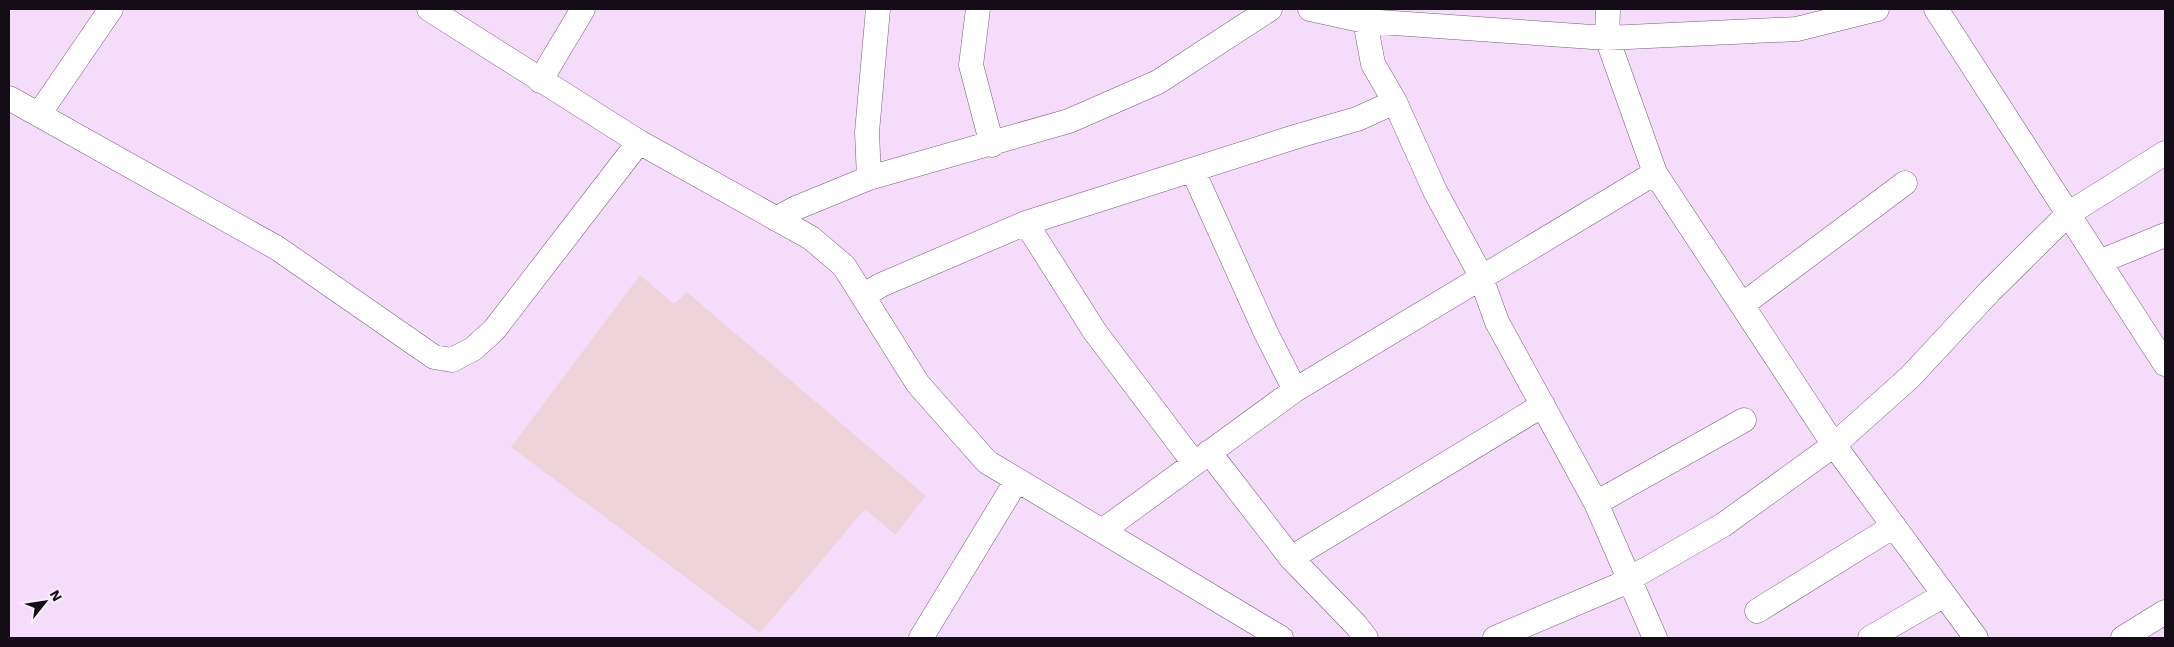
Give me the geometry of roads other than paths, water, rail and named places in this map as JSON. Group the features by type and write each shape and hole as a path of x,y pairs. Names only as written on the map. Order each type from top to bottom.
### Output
{"street":[{"path":"39,114 111,9"},
{"path":"429,9 639,142 811,238 844,266 918,384 987,462 1280,638"},
{"path":"540,81 583,9"},
{"path":"869,178 867,132 878,9"},
{"path":"978,9 971,65 992,145"},
{"path":"776,219 796,208 869,178 992,145 1070,121 1158,82 1270,9"},
{"path":"1310,9 1608,38 1797,30 1877,9"},
{"path":"1608,9 1608,38 1655,173 1834,445 1976,638"},
{"path":"1936,9 2165,364"},
{"path":"1365,15 1373,64 1395,102 1435,191 1481,278 1497,322 1596,503 1620,553 1629,580 1656,638"},
{"path":"9,98 277,248 434,357 452,360 473,349 494,330 639,142"},
{"path":"863,296 881,285 1026,223 1357,119 1395,102"},
{"path":"1495,638 1629,580 1723,525 1834,445 1910,377 1990,291 2068,214 2165,153"},
{"path":"1193,171 1262,325 1295,390"},
{"path":"1102,531 1295,390 1655,173"},
{"path":"1742,305 1905,183"},
{"path":"1026,223 1095,332 1201,458 1366,638"},
{"path":"2099,262 2165,235"},
{"path":"1291,558 1543,405"},
{"path":"1596,503 1744,420"},
{"path":"921,638 1017,480"},
{"path":"1757,611 1894,526"},
{"path":"1870,638 1944,595"},
{"path":"2123,638 2165,612"}]}
